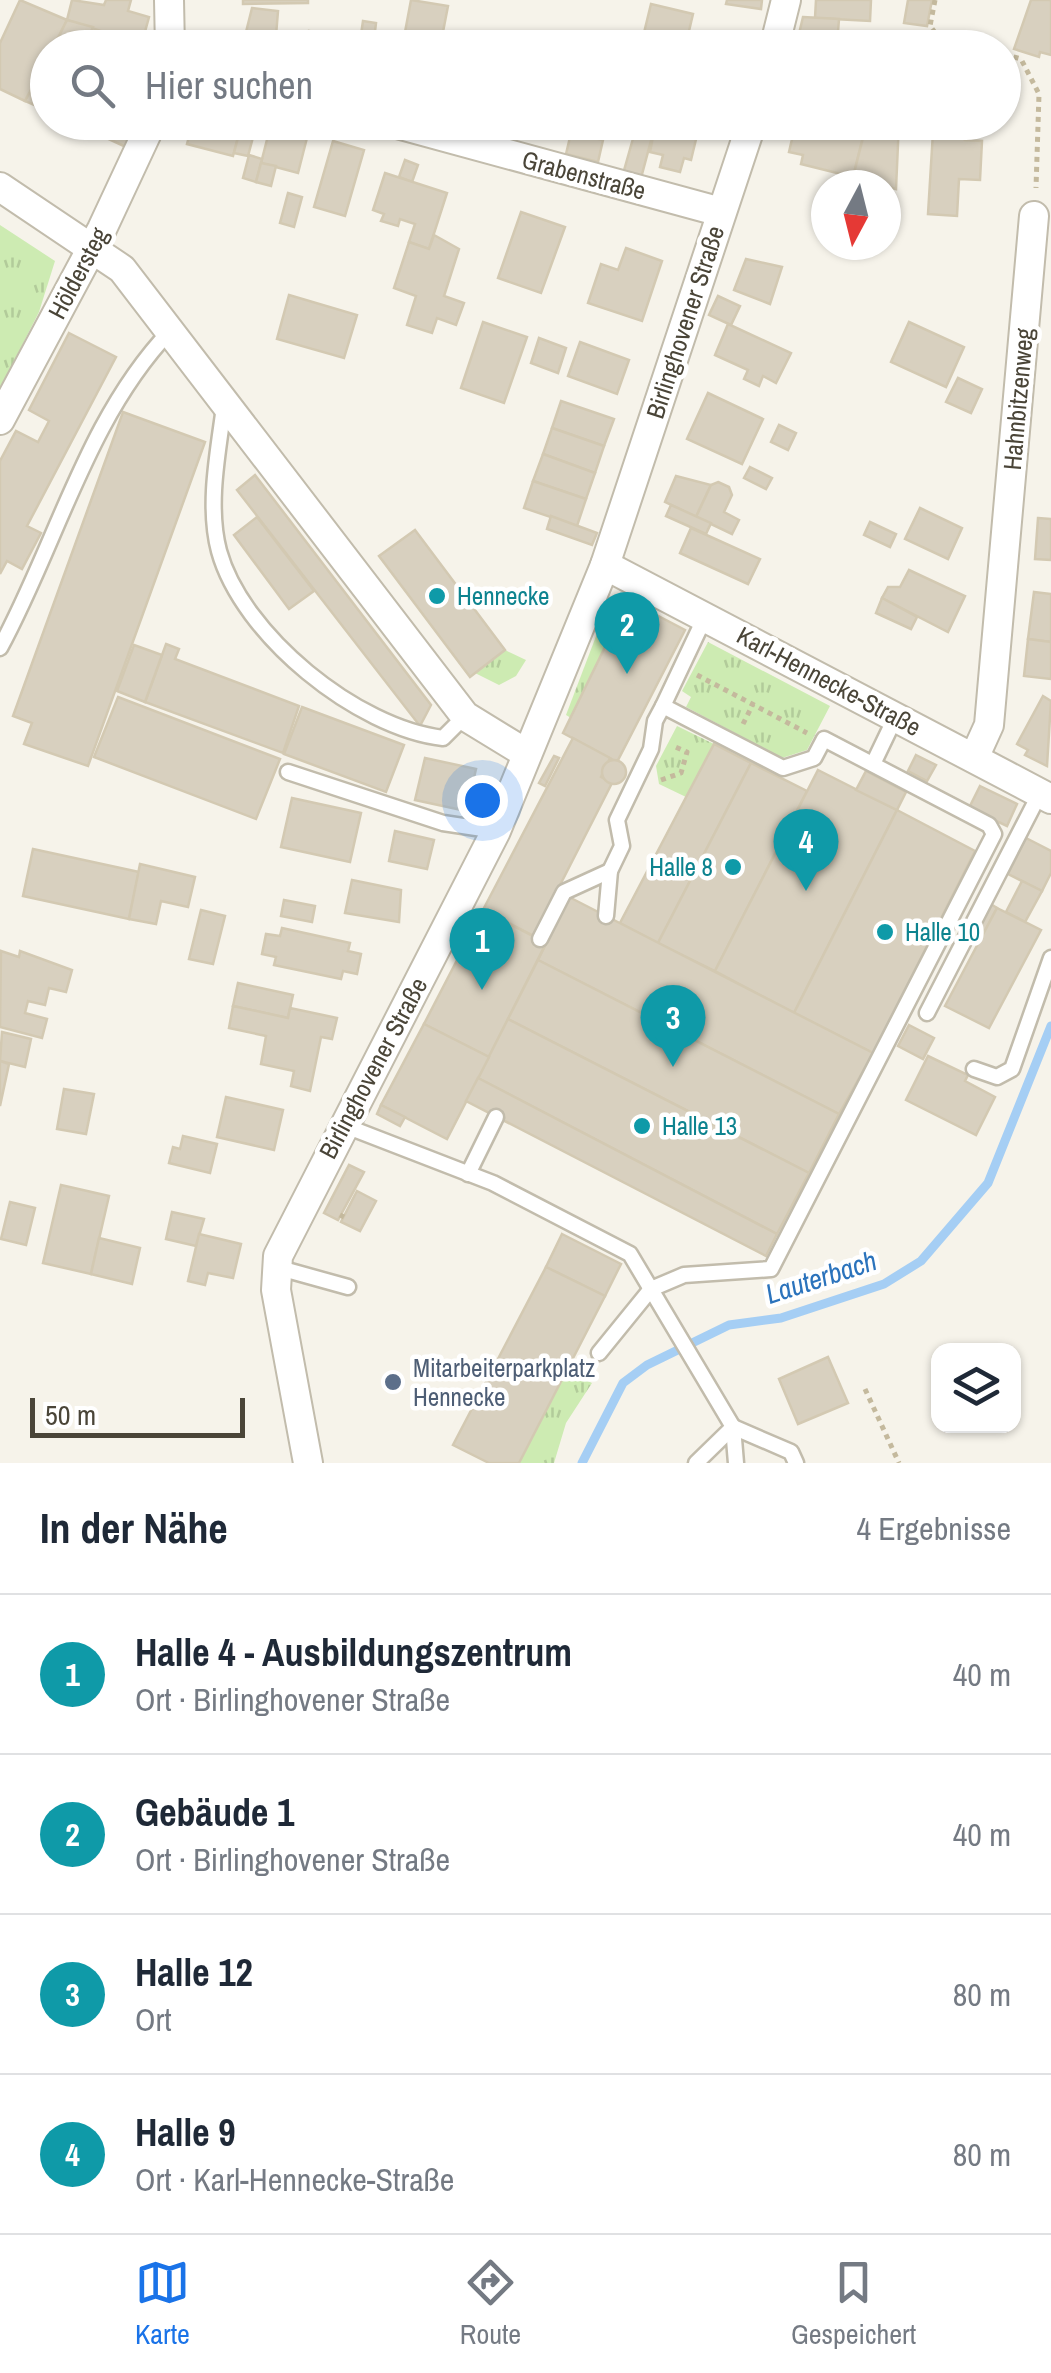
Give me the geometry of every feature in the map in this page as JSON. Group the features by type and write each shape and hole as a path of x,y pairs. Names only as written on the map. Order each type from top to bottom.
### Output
{"street":[{"path":"169,0 170,30"},
{"path":"778,30 786,0"},
{"name":"Höldersteg","path":"0,420 92,248 143,140"},
{"name":"Grabenstraße","path":"456,140 721,212"},
{"name":"Birlinghovener Straße","path":"276,1267 286,1236 496,830 605,565 746,140"},
{"path":"0,187 122,269 224,407 465,716 527,754"},
{"name":"Hahnbitzenweg","path":"974,758 989,726 1034,216"},
{"name":"Karl-Hennecke-Straße","path":"605,565 1045,796"},
{"path":"276,1267 308,1463"}],"lane":[{"path":"0,648 29,594 100,432 136,368 170,331"},
{"path":"224,407 215,493 218,546 229,582 295,663 354,707 417,735 443,738 465,716"},
{"path":"606,916 610,871 622,846 617,820 651,749 655,721 706,616"},
{"path":"599,1353 651,1288 684,1275 771,1269 828,1146 994,834 989,826 823,742 814,758 783,768 663,706"},
{"path":"873,764 896,715"},
{"path":"288,772 428,819 496,830"},
{"path":"927,1013 1045,796"},
{"path":"540,939 564,892 610,871"},
{"path":"974,1070 997,1077 1012,1069 1051,958"},
{"path":"468,1174 496,1116"},
{"path":"342,1125 468,1174 600,1246 630,1254 732,1427 736,1463"},
{"path":"276,1267 348,1287"},
{"path":"696,1463 732,1427"},
{"path":"732,1427 791,1452 796,1463"}],"path":[{"path":"933,30 930,26 935,0"},
{"path":"1021,58 1039,94 1034,216"},
{"path":"681,667 823,742"},
{"path":"865,1389 899,1463"}],"green space":[{"path":"0,225 55,261 39,312 0,389"},
{"path":"617,598 628,600 571,718 566,715 606,610"},
{"path":"708,642 830,706 807,750 782,758 686,707 691,697 682,691"},
{"path":"505,650 526,660 516,676 499,685 475,673"},
{"path":"677,726 714,744 686,797 659,784 656,766"},
{"path":"566,1371 592,1383 566,1423 554,1463 519,1463"}],"building":[{"path":"20,0 67,20 62,30 30,30 30,92 25,101 0,89 0,43"},
{"path":"72,0 104,5 106,0 131,0 128,11 149,17 145,30 98,30 67,20"},
{"path":"243,0 308,0 308,3 243,4"},
{"path":"411,0 448,6 443,30 405,30"},
{"path":"727,0 762,0 761,9 726,4"},
{"path":"816,0 871,0 870,21 815,18"},
{"path":"908,0 932,0 927,26 904,23"},
{"path":"1031,0 1051,0 1051,55 1040,52 1039,57 1021,51 1021,30"},
{"path":"651,4 693,14 689,30 645,30"},
{"path":"252,8 278,11 276,30 246,30"},
{"path":"803,17 839,19 838,30 800,30"},
{"path":"67,20 93,27 92,30 62,30"},
{"path":"363,21 376,23 375,30 362,30"},
{"path":"111,140 129,140 126,147"},
{"path":"188,140 237,140 233,156 187,144"},
{"path":"237,140 252,140 248,156 234,153"},
{"path":"267,140 306,140 298,173 261,163"},
{"path":"569,140 603,140 598,162 566,154"},
{"path":"633,140 651,140 641,178 623,174"},
{"path":"652,140 696,140 691,160 684,158 680,172 660,167 663,155 650,152"},
{"path":"792,140 862,140 855,170 825,170 801,164 803,155 789,152"},
{"path":"862,140 898,140 897,170 855,170"},
{"path":"933,140 982,141 980,180 959,179 957,216 928,214"},
{"path":"333,141 364,150 345,216 314,207"},
{"path":"249,155 262,159 256,182 243,178"},
{"path":"405,160 418,165 412,182 399,177"},
{"path":"261,163 276,166 271,186 256,182"},
{"path":"385,173 447,193 429,249 409,242 415,224 400,219 398,226 381,221 384,214 373,210"},
{"path":"288,193 302,197 294,227 280,223"},
{"path":"521,212 565,227 541,293 498,278"},
{"path":"434,235 459,249 444,296 464,303 456,325 437,318 432,333 407,325 416,296 394,288 409,242 429,249"},
{"path":"626,248 662,261 642,321 588,303 601,264 618,270"},
{"path":"746,259 782,267 770,304 734,290"},
{"path":"289,295 357,315 344,358 277,339"},
{"path":"718,296 740,306 731,325 709,315"},
{"path":"483,322 527,337 504,403 461,388"},
{"path":"909,322 964,347 946,387 891,362"},
{"path":"728,324 791,353 776,383 763,376 759,386 744,379 748,370 715,355"},
{"path":"69,333 116,357 27,526 41,533 22,569 7,561 0,574 0,461 16,431 38,442 49,421 29,410"},
{"path":"539,338 566,348 558,373 531,363"},
{"path":"580,342 629,360 617,394 568,376"},
{"path":"958,378 982,389 971,413 946,402"},
{"path":"708,393 763,419 742,464 687,439"},
{"path":"561,401 614,419 604,446 552,428"},
{"path":"123,412 205,442 88,766 24,744 32,723 13,716"},
{"path":"779,425 796,433 788,450 771,442"},
{"path":"552,428 604,446 595,473 543,454"},
{"path":"543,454 595,473 586,499 533,481"},
{"path":"750,467 772,478 766,489 744,478"},
{"path":"255,475 431,705 420,726 237,490"},
{"path":"676,476 711,485 696,517 665,502"},
{"path":"533,481 586,499 577,526 524,508"},
{"path":"718,482 729,487 732,495 724,512 739,520 732,534 696,517 711,485"},
{"path":"671,505 711,523 706,534 666,516"},
{"path":"920,508 962,528 948,559 905,539"},
{"path":"551,516 597,533 592,545 547,529"},
{"path":"257,517 314,591 289,609 234,535"},
{"path":"1038,518 1051,519 1051,560 1035,559"},
{"path":"870,522 896,534 890,547 864,535"},
{"path":"691,528 760,559 748,584 680,553"},
{"name":"Hennecke","path":"415,530 505,650 470,677 379,556"},
{"path":"909,570 965,596 948,632 882,598 888,587 900,587"},
{"path":"1034,592 1051,594 1051,642 1028,639"},
{"path":"882,598 917,617 911,629 876,613"},
{"path":"628,600 685,630 617,762 563,733"},
{"path":"1028,639 1051,642 1051,679 1024,676"},
{"path":"166,644 179,649 175,659 299,706 283,753 145,702"},
{"path":"134,645 162,655 145,702 117,691"},
{"path":"1043,696 1051,701 1047,766 1025,755 1028,750 1017,744"},
{"path":"118,697 280,759 256,819 94,757"},
{"path":"302,707 404,745 386,792 284,754"},
{"path":"573,738 610,758 601,777 612,783 534,936 483,910"},
{"path":"714,744 751,763 658,943 620,923"},
{"path":"916,755 936,765 927,781 908,771"},
{"path":"554,756 559,758 545,786 539,783"},
{"path":"425,758 476,769 466,811 415,800"},
{"path":"614,760 626,772 614,784 602,772"},
{"name":"Halle 8","path":"751,763 807,791 715,971 658,943"},
{"path":"818,770 897,810 794,1013 715,971"},
{"path":"866,771 906,792 897,810 856,790"},
{"path":"980,786 1017,804 1007,826 969,808"},
{"path":"292,798 361,813 350,862 281,847"},
{"name":"Halle 10","path":"897,810 975,851 873,1053 794,1013"},
{"path":"395,831 434,840 427,869 389,861"},
{"path":"1026,838 1051,851 1051,873 1042,891 1008,874"},
{"path":"33,849 139,872 129,919 23,896"},
{"path":"140,864 195,877 188,907 161,901 156,924 129,919"},
{"path":"352,880 401,890 399,922 345,913"},
{"path":"1022,881 1042,891 1025,922 1006,912"},
{"path":"569,897 873,1053 839,1114 538,960"},
{"path":"284,900 315,906 312,922 281,916"},
{"path":"989,903 997,908 985,931 977,926"},
{"path":"997,908 1041,930 989,1028 945,1006"},
{"path":"201,910 225,916 213,964 189,959"},
{"path":"483,910 546,943 489,1057 424,1024"},
{"path":"282,928 350,943 348,951 361,954 357,974 343,971 341,979 274,965 276,957 262,954 266,934 280,936"},
{"path":"1,951 19,957 20,951 72,970 66,992 49,988 45,1005 28,1001 25,1013 47,1019 42,1038 0,1027"},
{"path":"538,960 839,1114 809,1173 508,1019"},
{"path":"238,983 293,995 288,1018 233,1006"},
{"path":"233,1006 288,1018 290,1008 337,1018 332,1039 321,1037 310,1091 291,1086 294,1071 261,1064 266,1036 229,1028"},
{"name":"Halle 13","path":"508,1019 809,1173 777,1234 478,1078"},
{"path":"424,1024 489,1057 447,1139 381,1105"},
{"path":"909,1025 934,1038 923,1059 898,1046"},
{"path":"2,1032 31,1039 25,1067 0,1061"},
{"path":"928,1056 968,1075 965,1081 995,1097 976,1135 906,1100"},
{"path":"0,1061 9,1064 0,1106"},
{"path":"478,1078 777,1234 766,1256 466,1101"},
{"path":"64,1089 94,1094 86,1134 57,1129"},
{"path":"226,1097 283,1110 274,1150 217,1137"},
{"path":"381,1105 405,1117 400,1126 377,1114"},
{"path":"183,1136 217,1144 210,1173 169,1163 173,1147 180,1149"},
{"path":"349,1165 364,1172 338,1220 324,1213"},
{"path":"61,1185 109,1196 91,1274 43,1263"},
{"path":"357,1191 376,1201 360,1231 341,1222"},
{"path":"10,1202 35,1208 26,1245 1,1239"},
{"path":"172,1212 204,1219 196,1246 166,1239"},
{"path":"199,1234 241,1244 233,1278 208,1273 205,1285 188,1281"},
{"path":"562,1234 621,1264 605,1296 546,1267"},
{"path":"99,1238 140,1248 132,1284 91,1274"},
{"path":"546,1267 605,1296 519,1463 489,1463 453,1445"},
{"path":"828,1357 848,1403 798,1424 779,1379"}],"waterway":[{"name":"Lauterbach","path":"582,1463 623,1383 647,1365 729,1325 781,1318 884,1284 921,1261 988,1183 1051,1026"}],"place":[{"name":"Hennecke","path":"437,596"},
{"name":"Gebäude 1","path":"627,674"},
{"name":"Halle 8","path":"733,867"},
{"name":"Halle 9","path":"806,891"},
{"name":"Halle 10","path":"885,932"},
{"name":"Halle 4 - Ausbildungszentrum","path":"482,990"},
{"name":"Halle 12","path":"673,1067"},
{"name":"Halle 13","path":"642,1126"},
{"name":"Mitarbeiterparkplatz Hennecke","path":"393,1382"}]}
